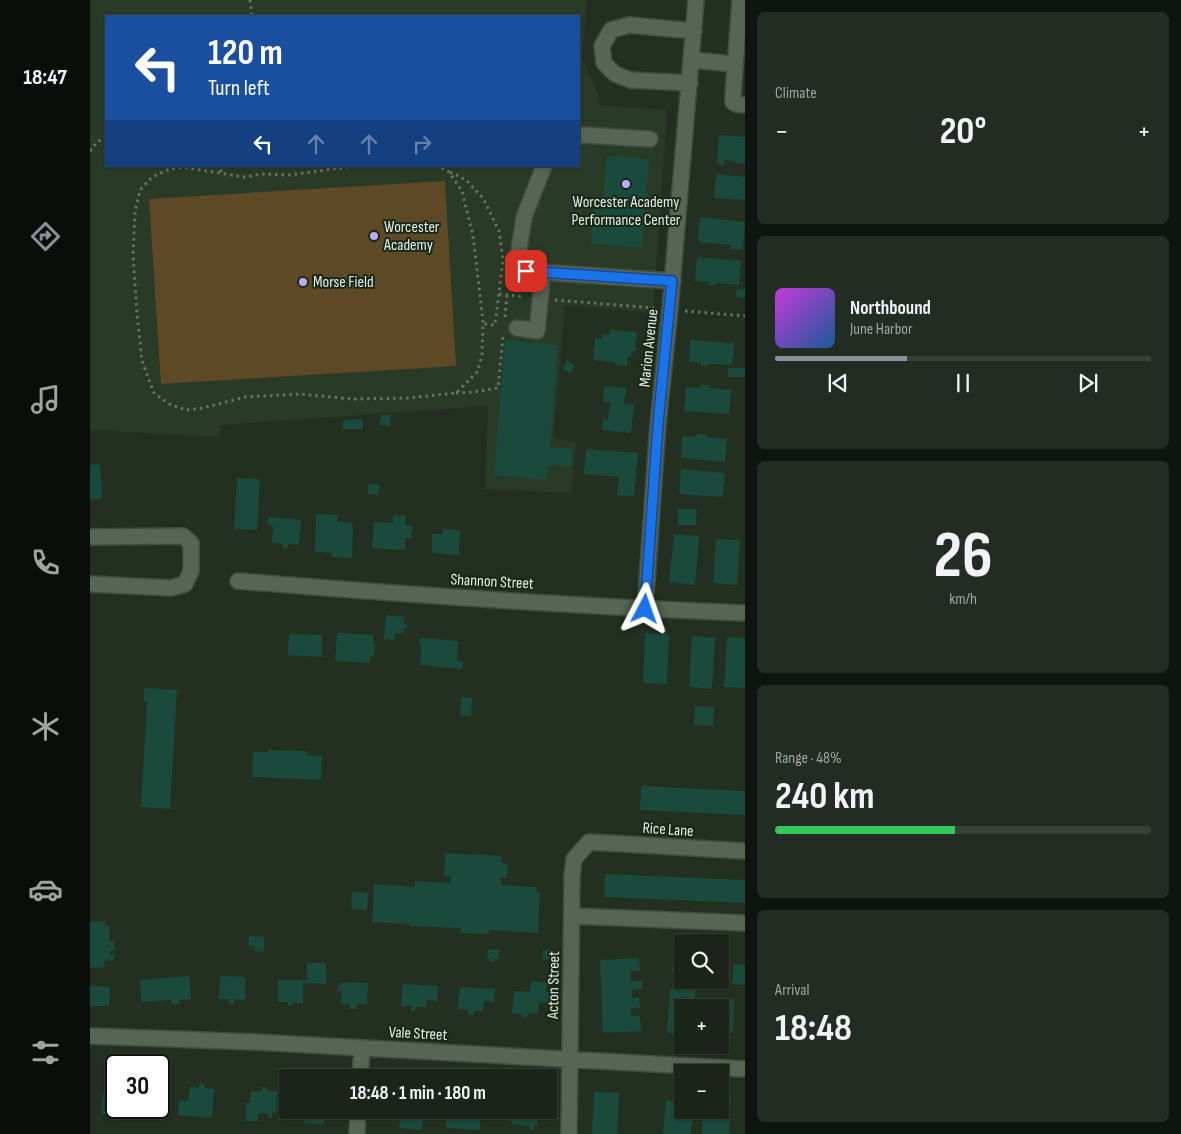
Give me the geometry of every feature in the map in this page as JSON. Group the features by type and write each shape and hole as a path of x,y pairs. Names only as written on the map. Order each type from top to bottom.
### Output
{"street":[{"name":"Marion Avenue","path":"645,609 658,424 696,0"},
{"path":"738,1 733,102 745,106"},
{"path":"690,83 630,80 615,74 604,63 602,46 611,30 629,25 694,31"},
{"path":"692,60 734,64"},
{"path":"580,136 650,139"},
{"path":"544,167 524,217 519,250 526,271 672,281"},
{"path":"510,328 537,331 543,272"},
{"path":"90,537 183,536 191,543 191,571 185,584 171,588 90,584"},
{"name":"Shannon Street","path":"238,581 386,593 645,609 745,613"},
{"name":"Rice Lane","path":"589,842 745,851"},
{"name":"Acton Street","path":"569,1134 572,875 574,859 589,842"},
{"path":"572,916 745,923"},
{"name":"Vale Street","path":"90,1036 246,1042 745,1069"},
{"path":"361,1069 362,1049"},
{"path":"357,1134 358,1119"}],"path":[{"path":"250,0 252,15"},
{"path":"90,150 97,142 105,138"},
{"path":"348,167 289,175 262,174 244,177 182,167 170,169 152,176 140,190 136,212 133,255 136,304 142,362 154,393 169,404 186,410 203,408 245,397 273,395 301,394 352,398 408,398 498,388 510,328"},
{"path":"217,167 223,174"},
{"path":"440,167 466,180 483,198 499,231 503,260 495,325 483,324"},
{"path":"448,171 462,191 474,236 483,324 482,356 477,372 456,393"},
{"path":"499,294 523,297"},
{"path":"505,319 507,295"},
{"path":"560,301 660,309"},
{"path":"682,311 745,316"}],"shaded area":[{"name":"Worcester Academy","path":"90,0 587,0 582,59 599,96 599,105 667,110 653,313 565,305 553,439 576,442 571,493 485,489 488,406 220,425 219,437 90,430"},
{"name":"Morse Field","path":"445,181 456,366 161,384 149,199"}],"building":[{"path":"719,135 745,137 745,164 724,160 724,165 717,164"},
{"name":"Worcester Academy Performance Center","path":"607,156 649,159 642,248 591,244 594,209 602,210"},
{"path":"716,174 745,177 745,200 714,198"},
{"path":"700,217 745,222 743,250 730,249 731,245 698,242"},
{"path":"697,257 741,261 739,285 716,283 716,285 709,285 709,282 695,281"},
{"path":"737,289 745,289 745,298 736,297"},
{"path":"610,330 637,332 635,352 632,351 631,357 628,357 627,366 615,365 615,362 593,360 595,338 602,339 602,334 609,335"},
{"path":"505,340 558,345 550,447 572,449 571,467 548,465 546,480 494,475"},
{"path":"690,340 734,343 732,365 708,364 707,366 701,366 701,363 689,362"},
{"path":"567,360 575,365 571,373 563,369"},
{"path":"728,368 745,368 745,377 728,377"},
{"path":"700,385 710,385 709,388 731,390 729,414 684,411 686,387 700,388"},
{"path":"604,386 626,388 624,404 634,405 631,433 602,430 603,419 608,420 610,402 603,402"},
{"path":"381,415 390,415 390,426 380,425"},
{"path":"362,419 363,429 343,429 343,420"},
{"path":"697,434 727,439 725,462 681,458 682,436 696,437"},
{"path":"586,449 638,453 634,496 617,495 619,477 584,474"},
{"path":"100,464 102,499 90,499 90,465"},
{"path":"681,469 725,473 723,497 679,494"},
{"path":"237,478 260,479 257,530 234,529"},
{"path":"369,484 380,485 378,495 367,494"},
{"path":"678,509 697,509 696,525 678,525"},
{"path":"316,514 338,515 337,522 353,523 352,558 331,557 332,553 315,552"},
{"path":"393,515 406,516 405,525 412,526 411,538 405,538 405,550 372,548 374,522 393,523"},
{"path":"269,517 301,520 299,545 288,544 288,548 282,548 283,544 272,543 273,526 268,525"},
{"path":"443,529 460,530 459,555 432,553 432,534 442,534"},
{"path":"674,534 699,536 695,585 669,582"},
{"path":"716,539 740,540 737,585 713,583"},
{"path":"386,615 405,617 404,624 407,625 407,629 404,628 404,633 395,633 395,640 384,639"},
{"path":"337,633 373,635 373,644 375,644 374,657 370,656 370,663 335,661"},
{"path":"645,633 669,634 667,684 643,683"},
{"path":"289,634 322,635 322,657 288,655"},
{"path":"692,636 715,638 712,689 689,687"},
{"path":"727,637 745,638 745,688 724,687"},
{"path":"422,638 458,641 457,661 463,662 462,669 420,665 421,645 419,641"},
{"path":"144,688 177,690 170,809 141,807 147,702 144,702"},
{"path":"461,697 472,698 471,716 460,715"},
{"path":"695,706 714,707 713,726 694,725"},
{"path":"268,750 307,751 307,755 322,756 321,780 252,777 253,752 268,752"},
{"path":"641,786 745,791 745,815 640,810"},
{"path":"445,853 501,856 501,863 508,864 507,878 501,878 501,885 537,887 536,892 540,893 538,933 489,930 489,934 460,933 461,928 372,922 374,884 415,887 415,881 450,883 451,876 444,876"},
{"path":"605,874 745,880 745,903 604,897"},
{"path":"352,892 368,893 367,910 351,909"},
{"path":"105,921 105,926 109,926 110,941 114,941 115,950 110,951 110,955 114,954 114,960 104,961 105,967 90,968 90,922"},
{"path":"249,936 264,937 264,952 255,951 255,946 248,946"},
{"path":"488,949 499,950 499,959 495,959 495,962 487,959"},
{"path":"543,950 553,950 553,960 543,960"},
{"path":"639,958 640,971 631,971 631,981 642,981 642,989 632,990 632,998 639,998 640,1008 631,1008 631,1016 640,1016 641,1031 603,1033 600,960"},
{"path":"673,962 674,962 674,973 672,973"},
{"path":"307,963 326,963 326,984 303,983 303,1003 292,1003 292,1006 288,1006 288,1002 278,1002 278,980 307,980"},
{"path":"734,964 745,965 745,985 732,984"},
{"path":"189,976 191,999 179,1000 180,1004 172,1004 171,1000 141,1002 140,980"},
{"path":"220,976 245,977 245,1000 234,999 234,1004 229,1004 229,999 219,999"},
{"path":"531,981 547,983 546,992 550,992 549,1003 539,1002 538,1014 528,1013 528,1017 512,1013 514,991 530,992"},
{"path":"342,982 368,983 367,1005 357,1004 357,1009 350,1009 350,1004 341,1004 342,991 337,991 338,985 342,985"},
{"path":"403,984 438,986 437,1001 427,1000 426,1007 416,1007 415,1011 411,1011 411,1006 401,1006"},
{"path":"90,986 110,987 109,1006 90,1006"},
{"path":"460,987 495,989 494,1002 484,1001 483,1011 474,1011 474,1015 468,1015 468,1010 458,1009"},
{"path":"670,989 695,991 695,999 674,999 674,1033 667,1033"},
{"path":"729,999 734,999 733,1033 729,1033"},
{"path":"199,1083 205,1084 204,1088 214,1089 212,1118 178,1115 179,1101 188,1101 190,1087 199,1087"},
{"path":"262,1087 267,1087 267,1091 277,1091 277,1113 272,1113 272,1118 268,1117 268,1113 258,1113 258,1121 246,1121 246,1103 250,1103 251,1091 262,1091"},
{"path":"103,1092 105,1092 105,1115 101,1114"},
{"path":"594,1092 619,1093 617,1134 592,1134"},
{"path":"729,1095 731,1095 729,1134 702,1134 703,1119 729,1119"},
{"path":"666,1100 674,1100 674,1119 692,1119 691,1134 663,1134"},
{"path":"304,1119 324,1119 324,1124 304,1123"},
{"path":"400,1119 423,1119 422,1130 399,1128"},
{"path":"446,1119 481,1119 480,1130 446,1128"},
{"path":"508,1119 537,1119 537,1126 534,1125 534,1130 529,1129 529,1126 512,1124 512,1121 507,1121"}],"place":[{"name":"Worcester Academy Performance Center","path":"626,184"},
{"name":"Worcester Academy","path":"374,236"},
{"name":"Morse Field","path":"303,282"}],"route":[{"path":"526,271 672,281 658,424 645,609"}]}
